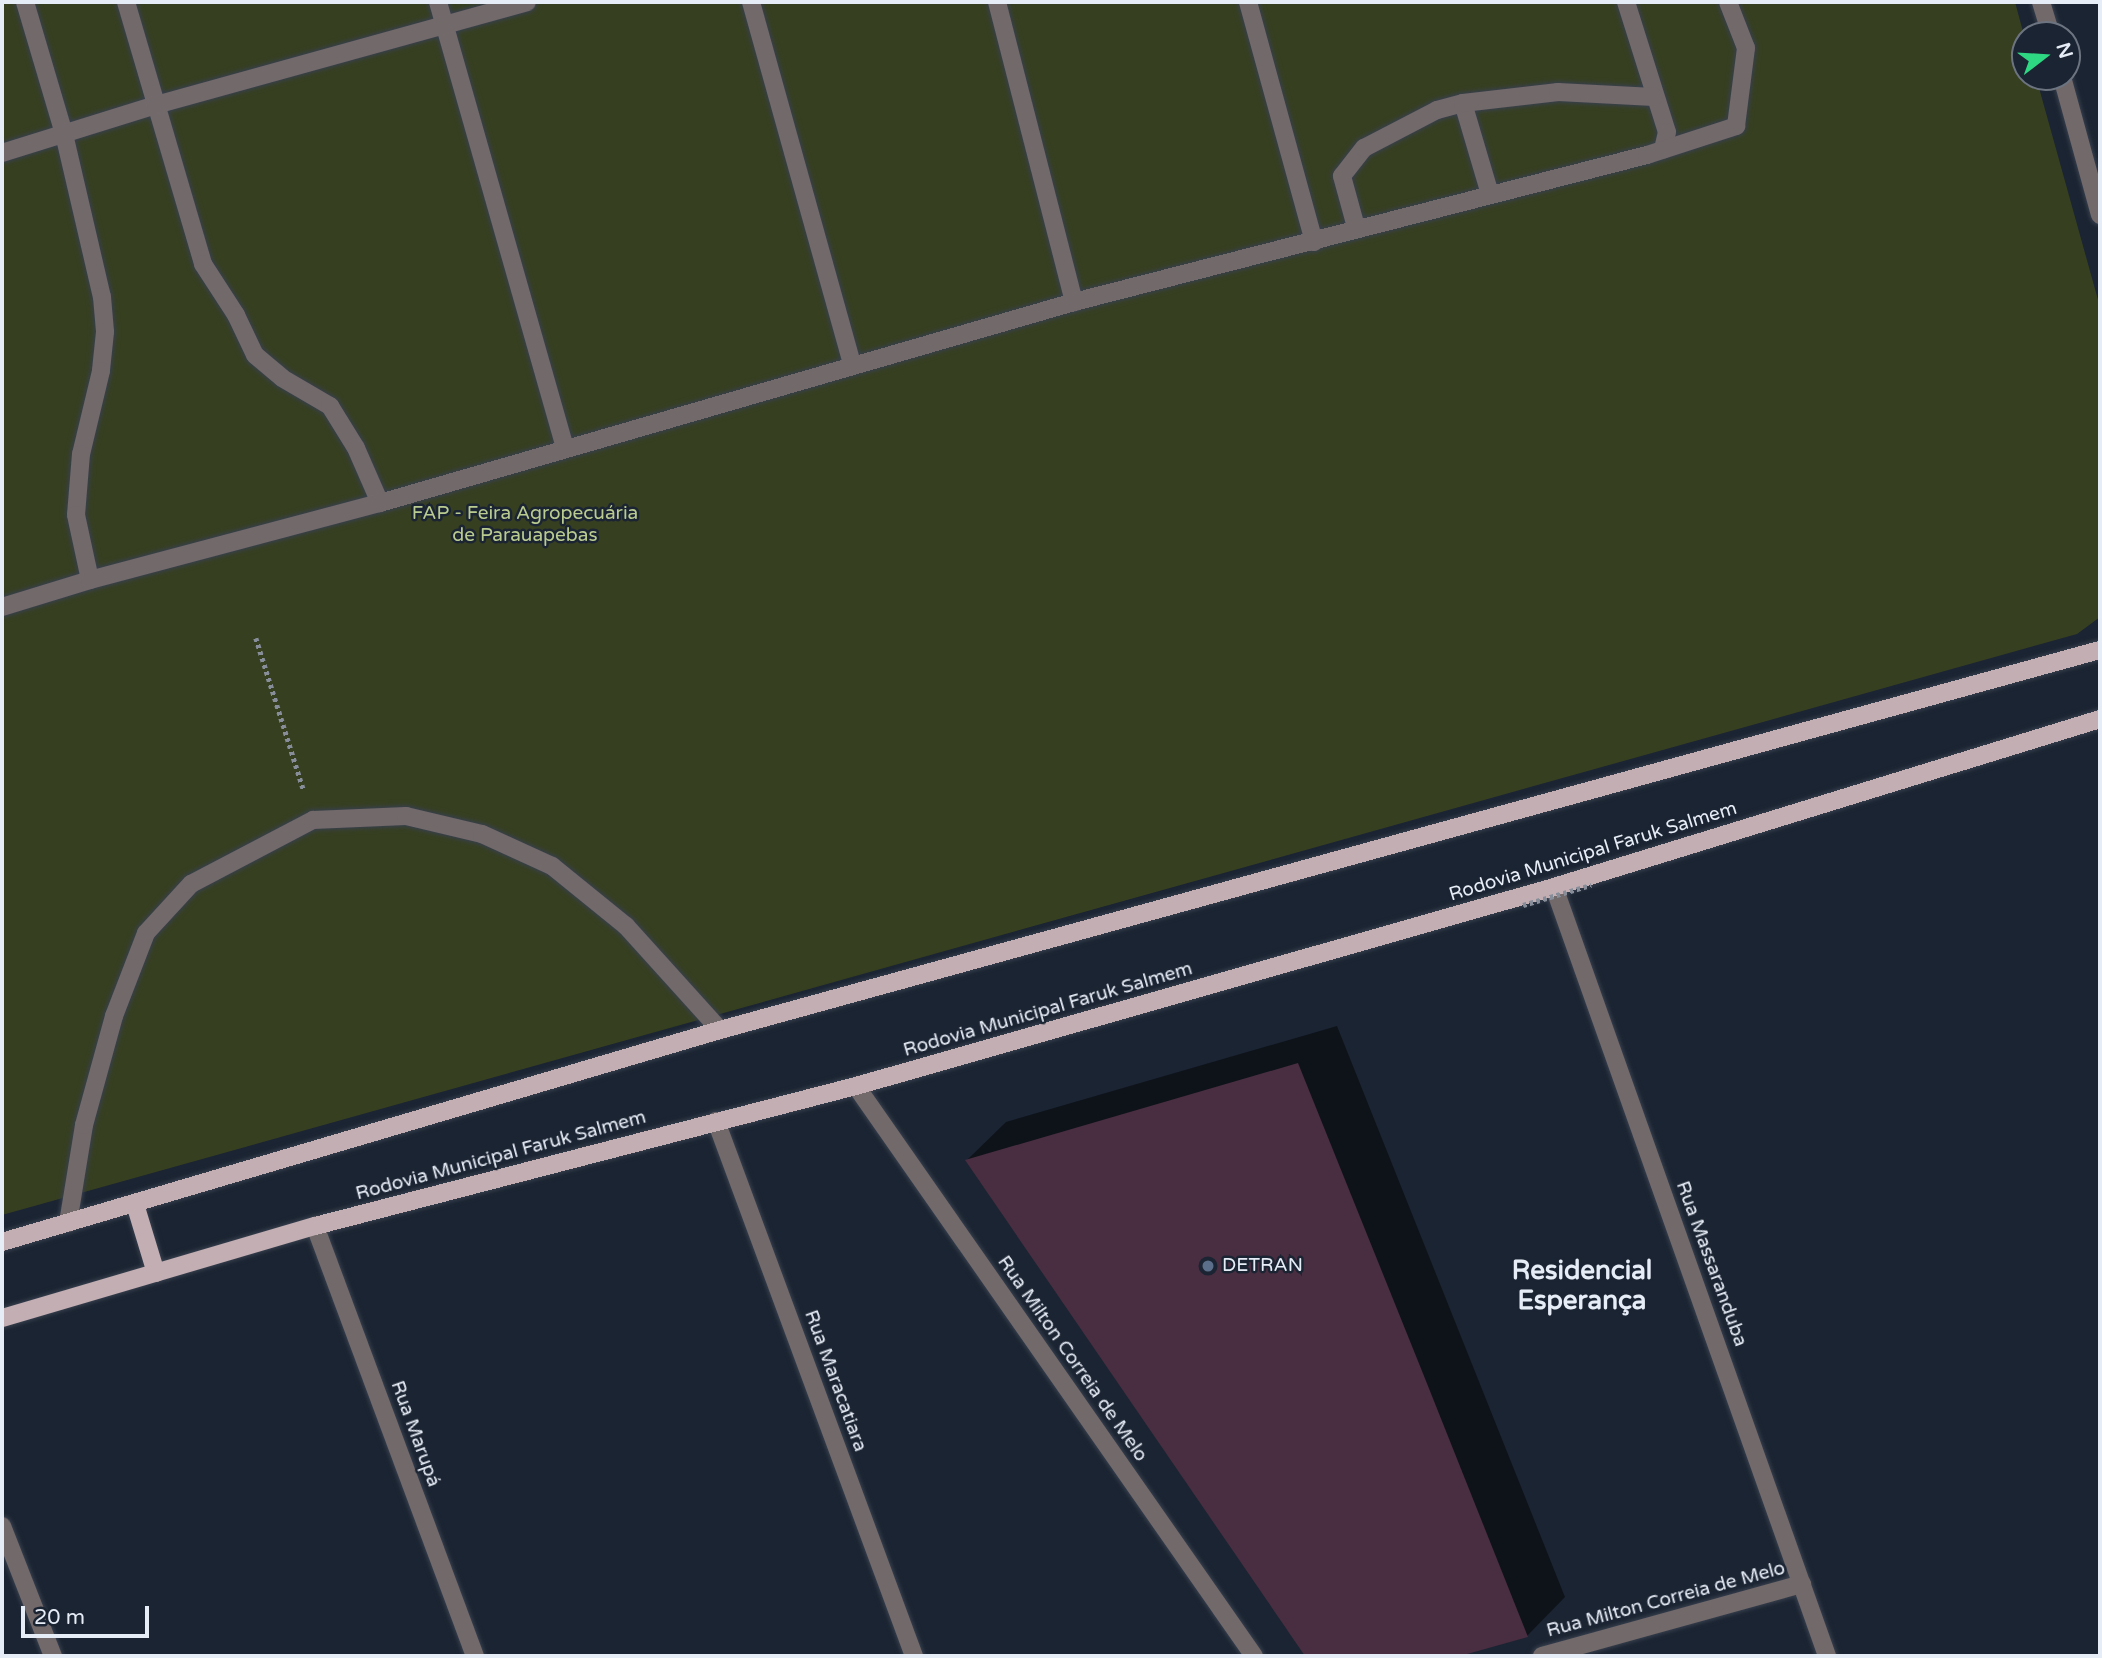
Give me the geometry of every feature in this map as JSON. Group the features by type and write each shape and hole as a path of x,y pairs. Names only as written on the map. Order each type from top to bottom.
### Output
{"main road":[{"path":"2,1242 720,1030 2100,650"},
{"name":"Rodovia Municipal Faruk Salmem","path":"2,1318 315,1226 856,1087 1554,887 2100,719"},
{"path":"135,1203 156,1273"}],"street":[{"path":"25,2 64,134 102,297 105,332 101,371 81,454 76,515 90,580"},
{"path":"126,2 203,264 236,315 255,355 282,378 330,406 356,447 380,503"},
{"path":"438,2 565,448"},
{"path":"2,153 156,105 527,2"},
{"path":"751,2 852,364"},
{"path":"997,2 1074,302"},
{"path":"1248,2 1314,242"},
{"path":"1626,2 1667,132 1663,150"},
{"path":"2,607 90,580 380,503 852,364 1074,302 1314,242 1356,227 1663,150 1736,126 1746,48 1728,2"},
{"path":"2041,2 2046,21"},
{"path":"1356,227 1342,176 1364,148 1437,110 1464,103 1558,92 1596,91 1654,96"},
{"path":"2066,91 2100,215"},
{"path":"1464,103 1490,194"},
{"path":"68,1223 84,1125 114,1016 146,933 191,884 313,820 405,816 482,834 552,866 626,926 720,1030"},
{"name":"Rua Massaranduba","path":"1554,887 1827,1656"},
{"name":"Rua Milton Correia de Melo","path":"856,1087 1254,1656"},
{"name":"Rua Maracatiara","path":"716,1121 914,1656"},
{"name":"Rua Marupá","path":"315,1226 475,1656"},
{"path":"2,1526 53,1656"},
{"name":"Rua Milton Correia de Melo","path":"1542,1656 1802,1584"}],"path":[{"path":"256,638 313,820"},
{"path":"1523,905 1591,885"}],"green space":[{"name":"FAP - Feira Agropecuária de Parauapebas","path":"2,2 2015,2 2020,21 2011,21 2011,91 2040,91 2100,307 2100,617 2077,634 2,1215"}],"building":[{"name":"DETRAN","path":"1298,1063 1528,1637 1460,1656 1305,1656 965,1160"}],"place":[{"name":"DETRAN","path":"1208,1266"}],"district":[{"name":"Residencial Esperança","path":"1582,1286"}]}
